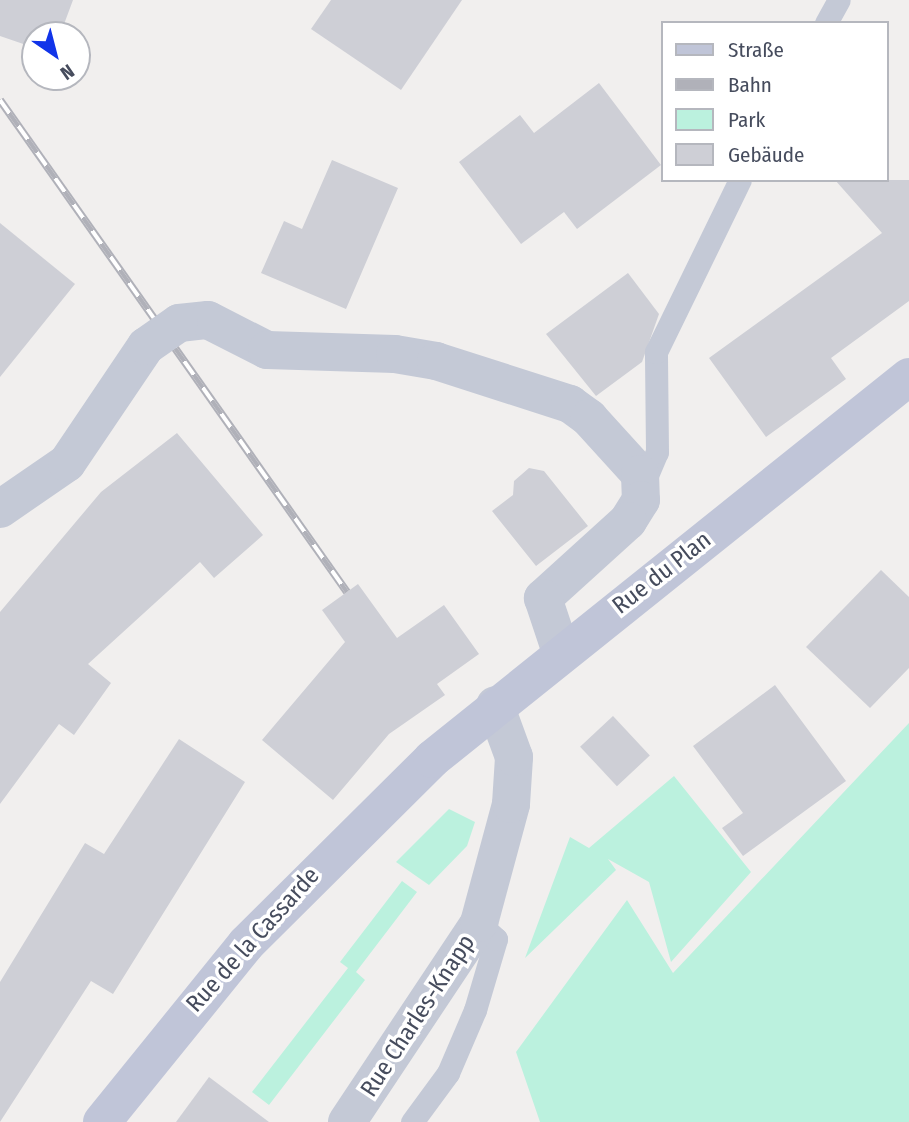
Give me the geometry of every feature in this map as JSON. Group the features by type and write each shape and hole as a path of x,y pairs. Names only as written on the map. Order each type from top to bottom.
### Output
{"main road":[{"name":"Rue du Plan","path":"419,772 495,705 909,377"},
{"name":"Rue de la Cassarde","path":"103,1122 246,944 419,772"}],"street":[{"path":"0,509 67,463 146,346 179,323 208,320 267,351 395,354 436,361 548,396 589,418 635,468 642,487 628,521 543,598 561,652"},
{"name":"Rue Charles-Knapp","path":"347,1122 479,923 511,804 514,757 495,705"}],"lane":[{"path":"827,21 839,0"},
{"path":"642,487 657,452 656,352 739,182"},
{"path":"412,1122 448,1073 475,1010 496,939 479,923"}],"green space":[{"path":"909,723 909,1122 540,1122 516,1052 627,900 673,973"},
{"path":"674,776 751,872 671,962 649,882 608,859 616,870 525,958 570,837 589,848"},
{"path":"449,809 475,822 467,846 429,885 396,862"},
{"path":"402,881 417,892 356,972 365,980 269,1105 252,1092 348,968 340,962"}],"building":[{"path":"0,0 73,0 65,21 21,21 21,43 0,36"},
{"path":"331,0 462,0 401,90 311,29"},
{"path":"599,83 660,166 577,229 564,212 521,244 459,162 520,115 534,133"},
{"path":"332,160 398,188 346,309 261,273 284,221 302,229"},
{"path":"909,180 909,301 831,358 846,379 766,437 709,358 882,233 837,182"},
{"path":"0,223 75,284 0,377"},
{"path":"628,273 659,314 642,362 596,396 546,334"},
{"path":"177,433 263,535 214,578 200,562 88,664 111,683 74,735 59,724 0,804 0,612 101,492"},
{"path":"529,468 544,471 588,526 536,566 492,511 513,495 514,481"},
{"path":"881,570 909,597 909,668 870,708 806,647"},
{"path":"358,584 397,638 444,605 479,654 437,684 445,695 389,734 333,800 262,740 345,642 322,610"},
{"path":"775,685 846,781 743,856 722,828 743,813 693,746"},
{"path":"613,716 650,755 617,786 580,747"},
{"path":"179,739 245,782 113,994 91,981 0,1122 0,982 85,843 104,854"},
{"path":"209,1077 269,1122 176,1122"}],"railway":[{"path":"0,100 347,592"}]}
